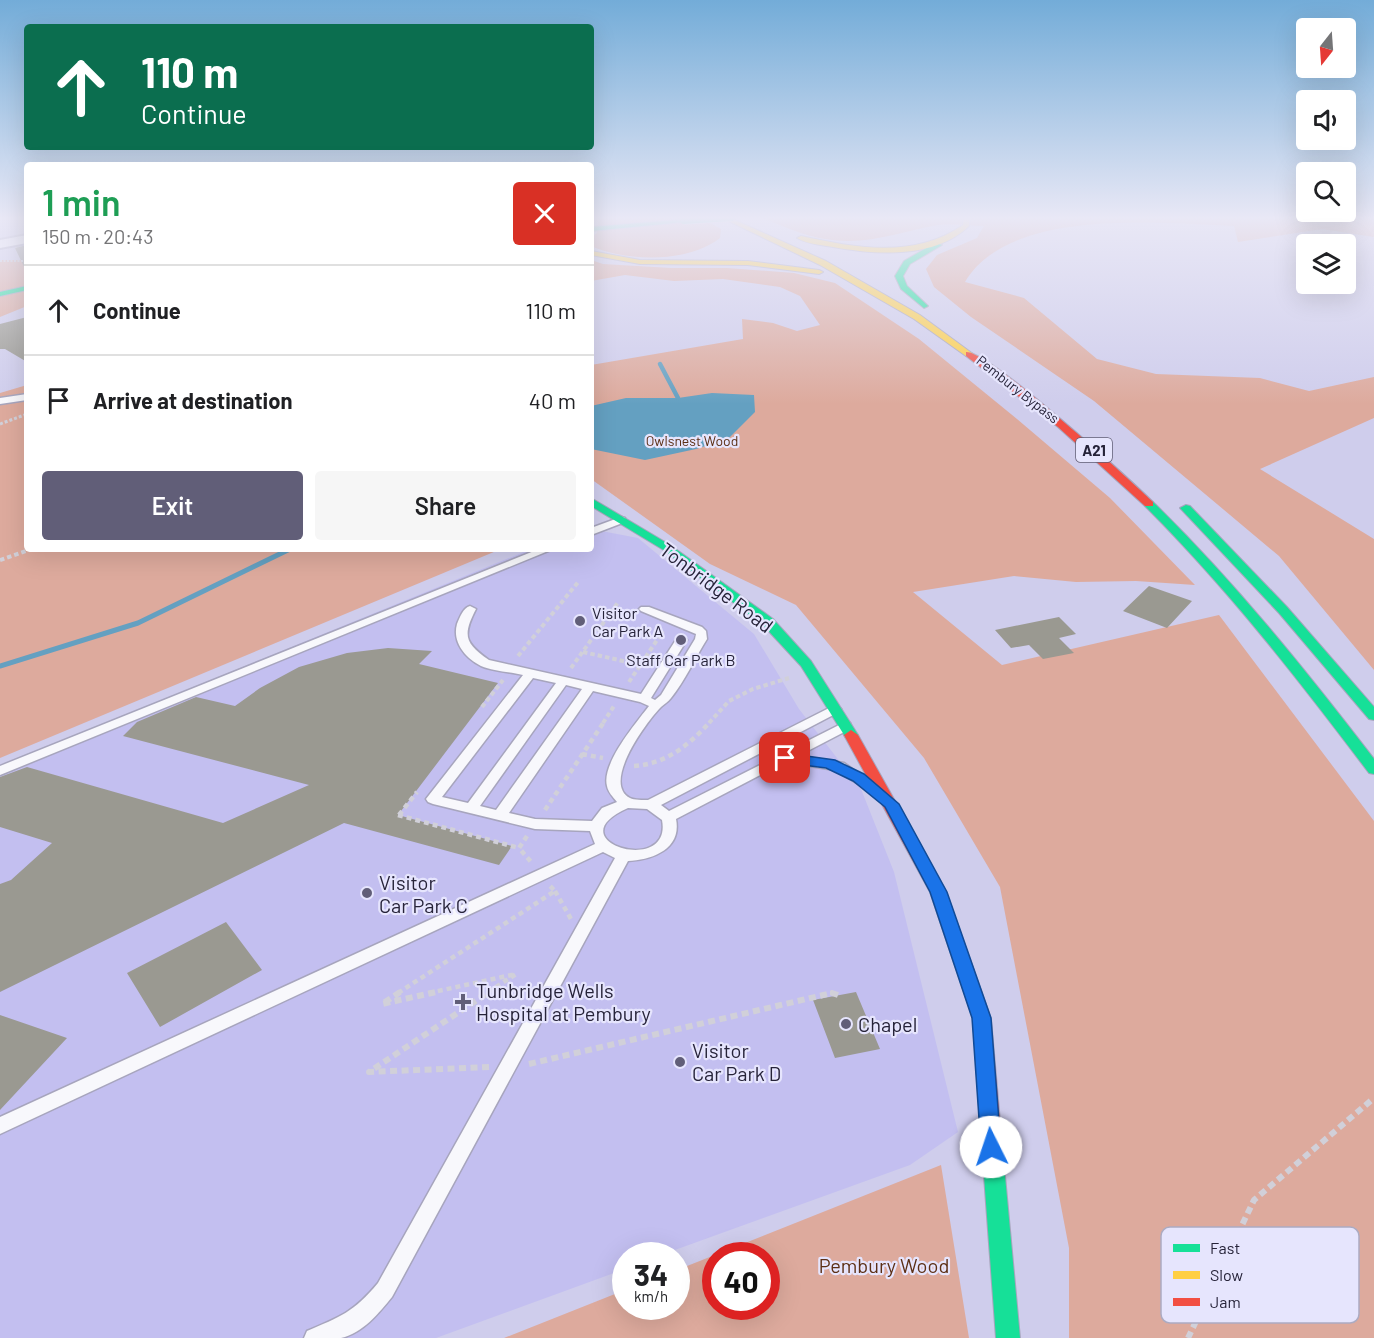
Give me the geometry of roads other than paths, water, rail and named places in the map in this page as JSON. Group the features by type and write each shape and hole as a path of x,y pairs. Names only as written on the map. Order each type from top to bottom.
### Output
{"main road":[{"name":"A21","path":"839,279 883,296"},
{"name":"Pembury Bypass","path":"852,279 961,345 1030,396 1098,453 1156,508 1278,643 1374,769"},
{"path":"877,279 929,309 904,287 900,279"},
{"path":"0,294 24,289"},
{"path":"1175,498 1248,570 1374,716"},
{"name":"Tonbridge Road","path":"594,503 666,547 768,622 812,672 836,708 938,892 982,1018 1008,1338"}],"lane":[{"path":"0,401 24,397"},
{"path":"594,531 621,519"},
{"path":"0,771 541,552"},
{"path":"470,609 460,629 462,641 472,654 485,663 650,702 666,697 701,639 702,633 672,618 645,609"},
{"path":"627,803 619,795 613,783 619,762 681,640"},
{"path":"530,674 433,799 536,824 596,826"},
{"path":"471,808 563,681"},
{"path":"499,816 590,687"},
{"path":"650,805 836,708"},
{"path":"668,817 846,726"},
{"path":"785,758 839,766 858,777 891,804"},
{"path":"627,803 650,805 668,817 671,827 664,843 646,854 624,855 612,852 603,846 596,833 596,826 606,811 627,803"},
{"path":"0,1126 603,846"},
{"path":"314,1338 351,1325 369,1311 385,1290 624,855"}],"water":[{"path":"712,393 754,395 755,412 728,439 696,449 645,460 594,450 594,405 626,398 678,398"}],"waterway":[{"path":"660,364 678,398"},
{"path":"0,666 138,623 284,552"}],"place":[{"name":"Visitor Car Park A","path":"580,621"},
{"name":"Staff Car Park B","path":"681,640"},
{"name":"Visitor Car Park C","path":"367,893"},
{"name":"Tunbridge Wells Hospital at Pembury","path":"463,1002"},
{"name":"Chapel","path":"846,1024"},
{"name":"Visitor Car Park D","path":"680,1062"}],"park label":[{"name":"Owlsnest Wood","path":"692,440"},
{"name":"Pembury Wood","path":"884,1265"}]}
